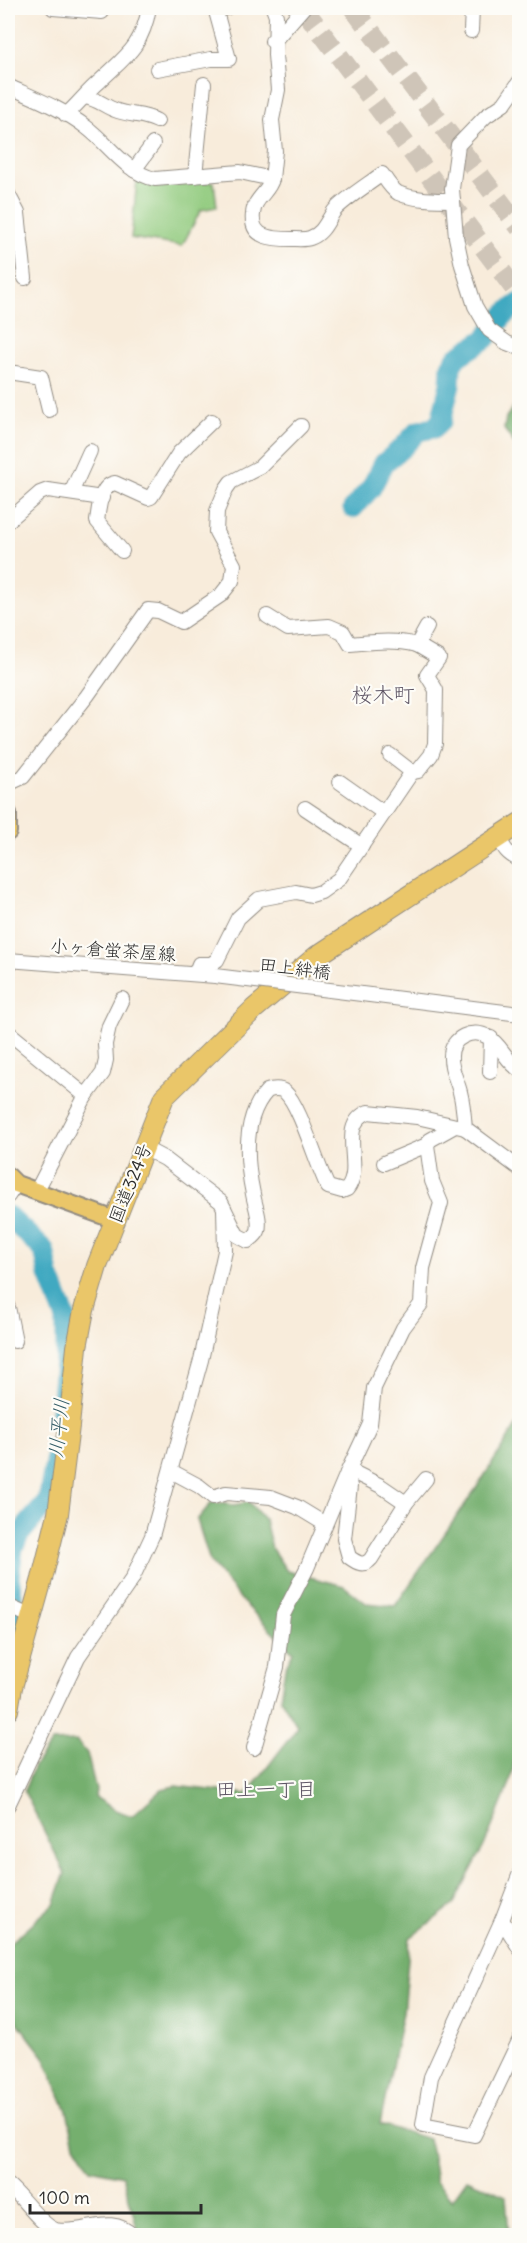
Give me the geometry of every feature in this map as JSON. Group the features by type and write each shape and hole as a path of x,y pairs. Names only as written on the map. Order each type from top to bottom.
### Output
{"highway":[{"name":"国道324号","path":"8,1710 12,1687 58,1514 80,1329 97,1266 164,1097 212,1048 285,981 317,956 519,823"}],"main road":[{"path":"8,813 8,829"},
{"path":"10,1184 115,1220"}],"street":[{"path":"53,8 102,12"},
{"path":"66,115 137,45 149,8"},
{"path":"156,69 211,59 229,59 215,8 226,8"},
{"path":"267,8 271,21 270,38 271,41 275,40"},
{"path":"273,8 276,16 274,55 278,90 272,120 275,151 271,185 261,195 252,216 252,222 260,234 272,239 310,238 329,222 335,211 382,174 392,188 399,193 436,200 453,200"},
{"path":"275,40 303,8"},
{"path":"471,31 472,8"},
{"path":"519,81 504,104 486,116 458,144 452,189 456,237 475,306 492,332 519,348"},
{"path":"195,176 204,84"},
{"path":"8,87 33,97 86,127 142,176 155,179 240,172 272,178"},
{"path":"85,97 97,99 116,111 146,115 157,121"},
{"path":"134,170 153,144"},
{"path":"8,194 18,213 25,278"},
{"path":"8,372 41,377 49,410"},
{"path":"122,551 97,521 105,488 111,483 116,483 148,498 179,453 212,421"},
{"path":"8,784 23,777 87,696 148,610 158,611 181,622 215,599 232,581 234,565 216,532 219,501 231,482 260,467 301,426"},
{"path":"71,493 90,451"},
{"path":"8,521 40,493 48,490 102,498"},
{"path":"195,974 199,964 211,964 217,960 238,918 259,899 296,892 311,895 321,892 339,879 412,772 418,771 431,755 435,744 435,690 427,675 440,658 417,645 402,641 350,644 343,632 328,626 288,629 267,616"},
{"path":"417,645 427,627"},
{"path":"390,755 412,772"},
{"path":"340,782 384,813"},
{"path":"305,808 362,846"},
{"path":"499,837 504,850 519,860"},
{"name":"小ヶ倉蛍茶屋線","path":"8,960 215,976"},
{"name":"田上絆橋","path":"215,976 519,1014"},
{"path":"36,1192 86,1096 103,1073 107,1035 122,999"},
{"path":"460,1127 462,1101 450,1054 456,1043 466,1034 474,1032 491,1038 519,1070"},
{"path":"9,1038 86,1096"},
{"path":"490,1072 491,1038"},
{"path":"144,1148 165,1159 221,1202 240,1238 248,1240 254,1238 258,1231 258,1214 248,1170 251,1117 263,1095 271,1089 285,1092 297,1113 328,1187 342,1191 347,1189 354,1177 352,1134 356,1122 368,1112 417,1117 460,1127 519,1169"},
{"path":"384,1163 427,1145 430,1140 460,1127"},
{"path":"254,1748 277,1667 283,1615 307,1568 370,1424 374,1388 403,1328 421,1304 423,1268 441,1203 432,1181 427,1145"},
{"path":"8,1805 78,1657 132,1579 152,1536 201,1360 225,1251 224,1208"},
{"path":"8,1307 15,1341"},
{"path":"171,1471 199,1486 213,1497 226,1493 272,1497 297,1507 325,1524"},
{"path":"348,1471 381,1486 406,1503"},
{"path":"348,1471 350,1486 344,1539 346,1551 355,1561 367,1563 406,1503 426,1479"},
{"path":"8,1608 32,1617"},
{"path":"519,1874 502,1920 431,2077 423,2125 474,2135 519,2039"},
{"path":"502,1920 519,1949"},
{"path":"8,2185 51,2232 98,2231 115,2224 134,2235"}],"green space":[{"path":"137,181 214,182 217,207 201,210 182,246 131,238"},
{"path":"516,404 519,404 519,450 504,429 506,417"},
{"path":"519,1421 520,1734 510,1783 484,1846 453,1905 410,1938 403,2013 380,2124 429,2139 436,2181 452,2200 467,2179 506,2196 509,2235 139,2235 123,2176 91,2169 75,2144 67,2111 44,2057 8,2012 8,1945 54,1904 65,1873 24,1791 34,1766 52,1742 76,1741 87,1753 96,1790 95,1797 115,1810 132,1816 162,1789 175,1786 247,1794 298,1727 280,1698 285,1668 293,1652 243,1602 210,1562 197,1520 212,1502 234,1505 249,1502 265,1520 272,1549 287,1571 344,1586 366,1603 395,1606 481,1481"}],"waterway":[{"path":"353,508 371,488 384,463 418,431 434,428 441,421 450,384 451,366 457,357 485,339 505,314 520,303"},
{"name":"川平川","path":"8,1216 44,1250 49,1275 66,1319 61,1412"},
{"name":"川平川","path":"8,1646 12,1618 9,1577 13,1548 19,1535 48,1501 58,1446"}],"tunnel":[{"path":"303,8 520,296"},
{"path":"353,8 520,228"}],"district":[{"name":"桜木町","path":"383,694"},
{"name":"田上一丁目","path":"266,1788"}]}
